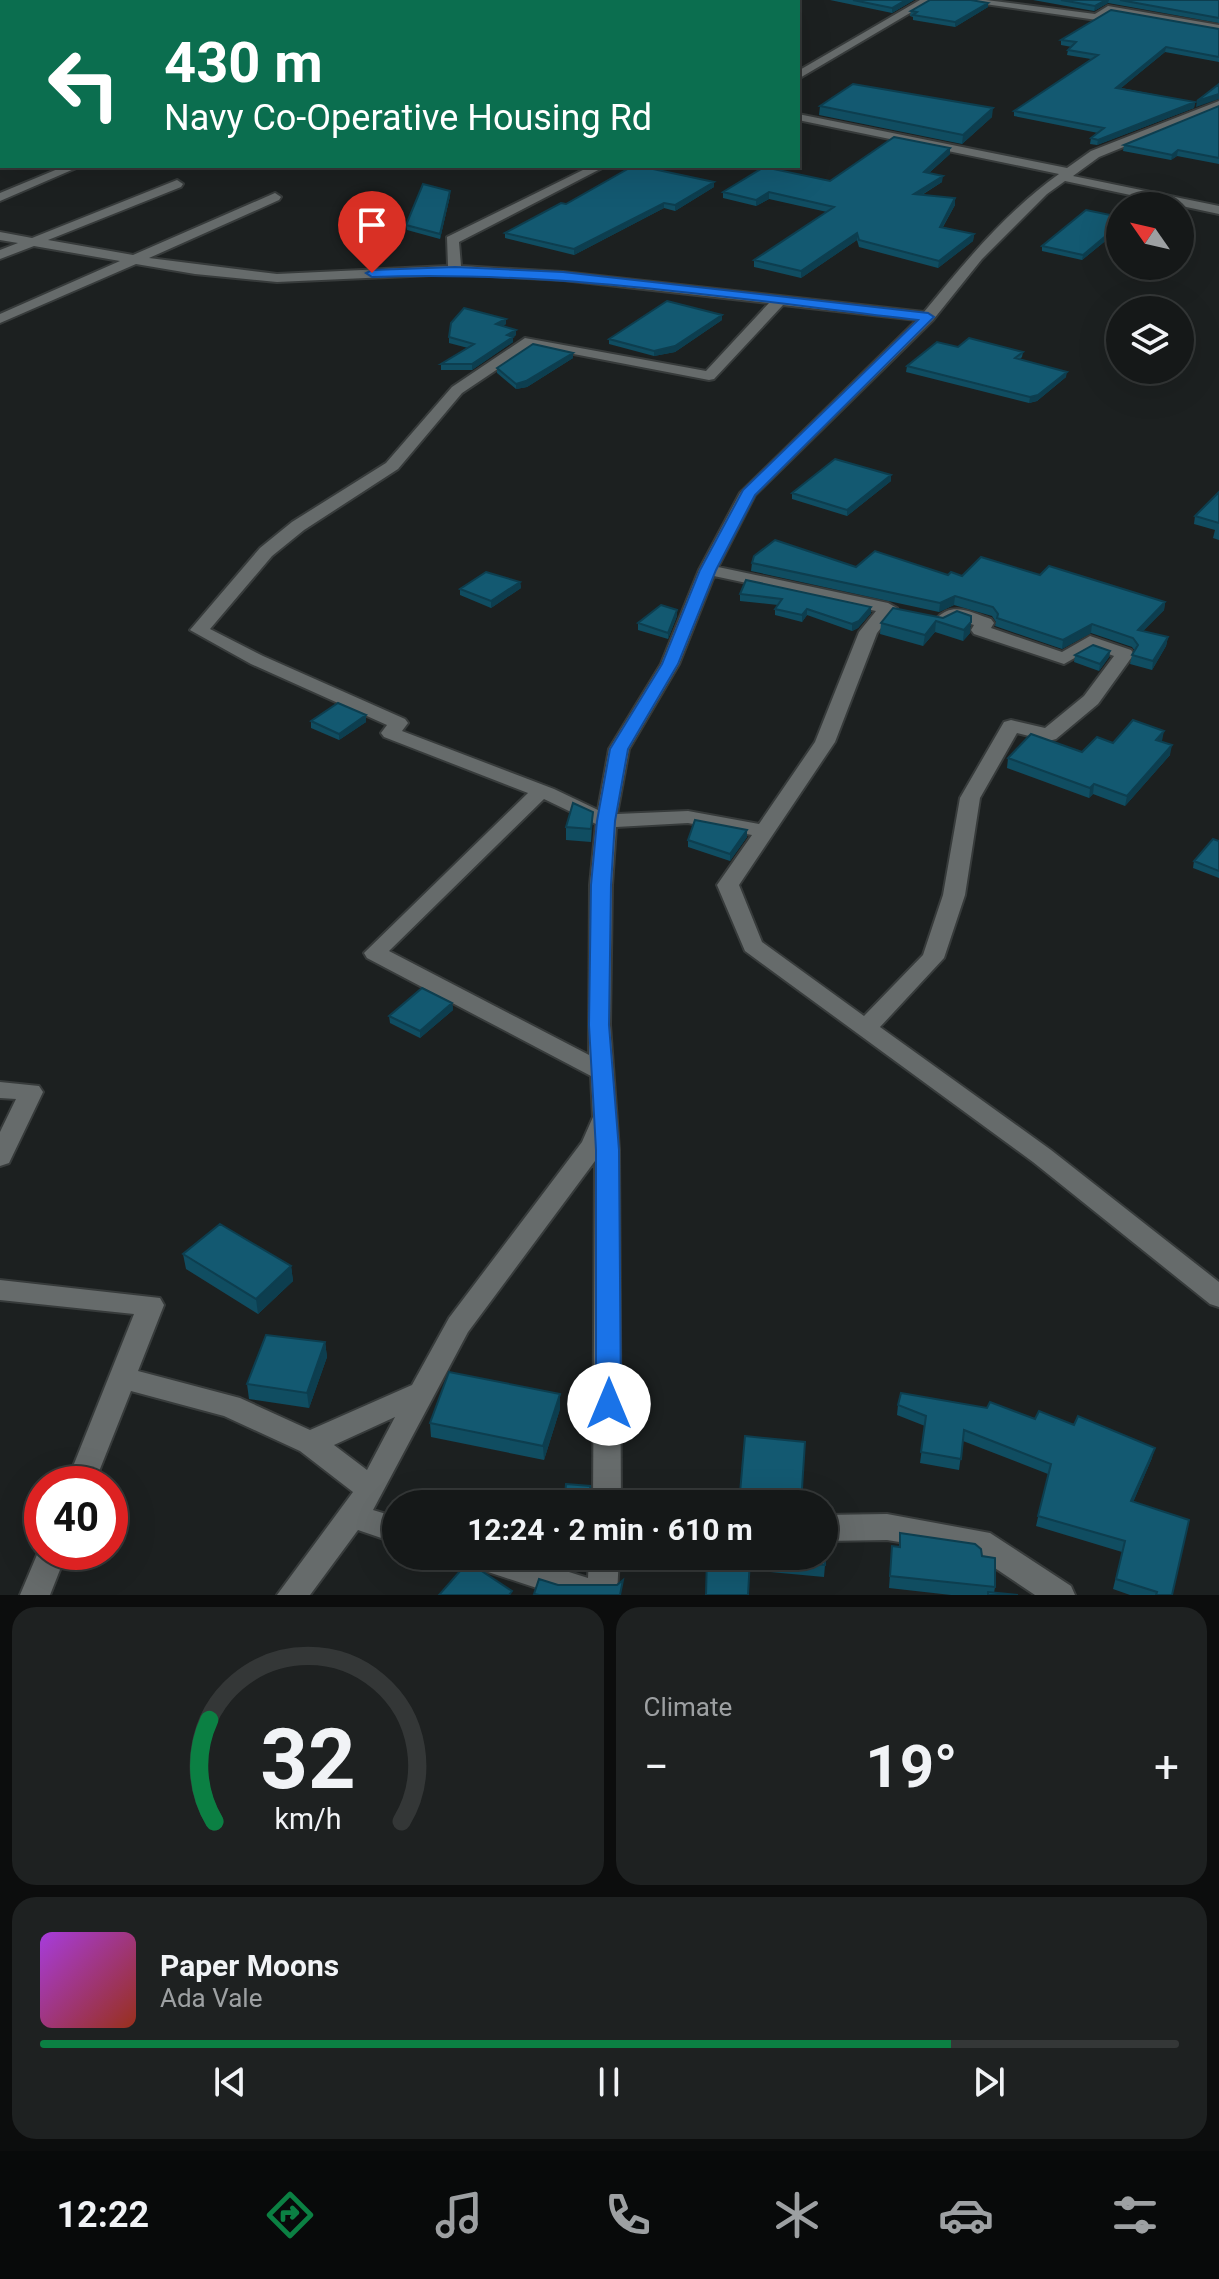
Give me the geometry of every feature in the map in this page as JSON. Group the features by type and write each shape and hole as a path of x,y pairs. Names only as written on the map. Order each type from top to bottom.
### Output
{"street":[{"path":"800,75 927,0"},
{"path":"962,0 1097,17 1108,9 1219,28"},
{"path":"607,1490 608,1198 600,978 606,821 619,749 670,664 708,570 748,493 928,317 977,256 1043,191 1095,154 1219,104"},
{"path":"800,117 1219,210"},
{"path":"0,197 70,168"},
{"path":"455,270 452,240 596,168"},
{"path":"0,255 177,184"},
{"path":"0,319 275,197"},
{"path":"0,236 195,270 277,278 455,270 632,281 778,302 928,317"},
{"path":"763,831 688,817 606,821 541,791 391,733 398,723 257,660 199,630 266,552 298,526 392,466 457,390 530,341 709,376 778,302"},
{"path":"708,570 894,611 868,632 825,742 728,885 753,946 1042,1156 1219,1297"},
{"path":"865,1029 933,958 954,895 970,798 1011,726 1049,735 1091,700 1125,654 1090,641 1064,659 980,630 985,623 953,613 942,621 930,620"},
{"path":"541,791 375,953 602,1072"},
{"path":"0,1090 31,1092 0,1157"},
{"path":"292,1595 371,1490 458,1325 593,1145 605,1113"},
{"path":"0,1290 151,1305 87,1466"},
{"path":"123,1378 230,1406 310,1443 371,1490"},
{"path":"310,1443 422,1393"},
{"path":"352,1516 382,1526"},
{"path":"838,1528 887,1527 980,1542 1060,1595"},
{"path":"35,1595 45,1570"},
{"path":"521,1570 600,1595 603,1570"}],"building":[{"path":"853,0 906,0 892,8"},
{"path":"930,0 988,3 955,22 913,15 917,12 911,11"},
{"path":"1061,0 1106,0 1095,6"},
{"path":"1120,0 1219,0 1219,18"},
{"path":"1111,10 1219,29 1219,57 1166,47 1116,88 1195,102 1098,140 1091,138 1104,128 1014,111 1098,55 1068,50 1076,42 1061,40"},
{"path":"853,84 993,108 963,135 820,106"},
{"path":"1219,84 1219,94 1197,101"},
{"path":"1219,106 1219,158 1178,150 1172,155 1124,145"},
{"path":"894,137 950,148 924,172 943,176 914,194 955,198 940,227 974,234 939,261 859,240 857,233 801,271 754,260 834,207 769,192 756,200 723,192 762,168 830,181"},
{"path":"629,168 648,168 714,182 675,205 664,203 574,249 505,233 561,203 566,204"},
{"path":"423,184 450,191 440,234 406,225"},
{"path":"1086,210 1106,214 1106,236 1083,255 1042,246"},
{"path":"667,301 722,315 675,346 654,351 609,339"},
{"path":"464,308 506,319 496,324 516,330 507,335 513,337 472,364 441,364 474,344 449,337 451,323"},
{"path":"969,338 1023,352 1015,358 1067,372 1038,395 1030,397 907,366 937,342 958,347"},
{"path":"533,344 573,353 516,384 497,368"},
{"path":"835,459 891,475 847,510 792,493"},
{"path":"1219,492 1219,523 1195,516"},
{"path":"775,540 856,567 875,551 948,575 951,572 962,576 981,557 1040,575 1049,566 1165,602 1138,630 1168,637 1153,661 1132,655 1138,645 1133,638 1092,624 1063,640 997,618 993,607 955,596 940,603 752,563 754,556"},
{"path":"486,572 520,582 491,601 460,589"},
{"path":"746,580 871,607 859,621 852,624 807,609 802,615 775,609 782,599 740,594"},
{"path":"661,605 677,610 668,633 638,623"},
{"path":"893,608 943,618 957,611 971,616 971,622 964,630 936,621 925,635 881,623"},
{"path":"1093,645 1110,651 1100,664 1075,655"},
{"path":"338,703 366,715 339,734 311,721"},
{"path":"1133,720 1164,731 1156,740 1172,745 1127,796 1094,784 1090,788 1008,758 1031,734 1082,752 1097,737 1113,743"},
{"path":"573,803 593,812 591,829 566,827"},
{"path":"695,820 747,830 730,854 688,840"},
{"path":"1213,839 1219,841 1219,871 1194,861"},
{"path":"422,988 452,1003 420,1031 389,1016"},
{"path":"220,1224 291,1266 256,1299 183,1254"},
{"path":"266,1335 325,1342 307,1393 247,1384"},
{"path":"449,1372 560,1394 543,1446 430,1423"},
{"path":"901,1393 987,1408 990,1402 1035,1419 1039,1411 1074,1425 1078,1416 1155,1448 1131,1501 1189,1520 1172,1595 1156,1595 1157,1592 1116,1579 1125,1541 1038,1516 1051,1464 964,1430 961,1459 921,1452 926,1416 898,1405"},
{"path":"745,1436 805,1442 802,1490 740,1490"},
{"path":"566,1484 590,1486 590,1490 565,1490"},
{"path":"900,1533 975,1544 981,1549 982,1556 995,1558 995,1587 890,1576 892,1546 900,1547"},
{"path":"461,1570 480,1570 512,1591 509,1595 439,1595"},
{"path":"707,1570 749,1570 748,1595 706,1595"},
{"path":"539,1579 558,1585 617,1585 623,1580 620,1595 539,1595 534,1594"},
{"path":"988,1592 1018,1595 988,1595"}],"route":[{"path":"372,273 455,270 632,281 795,304 928,317 748,493 708,570 670,664 619,749 606,821 601,885 599,1025 607,1150 609,1404"}]}
